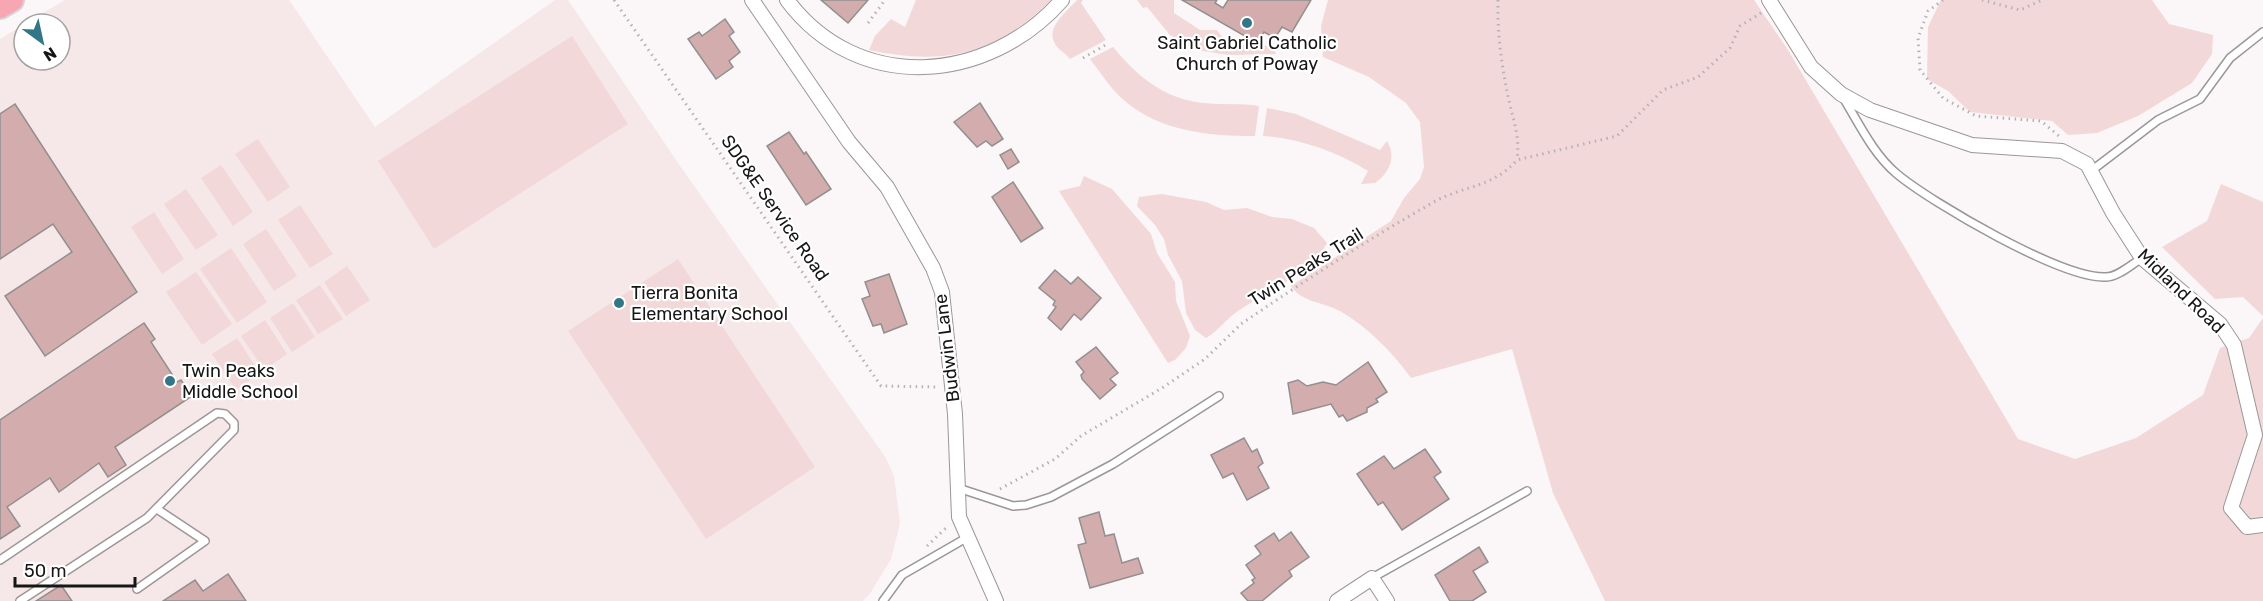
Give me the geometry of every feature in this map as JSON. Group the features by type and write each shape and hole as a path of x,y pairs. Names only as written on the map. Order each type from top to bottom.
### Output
{"main road":[{"path":"0,7 12,0"}],"street":[{"name":"Budwin Lane","path":"752,0 849,142 887,187 933,267 944,307 955,414 956,488 959,517 996,601"},
{"path":"787,0 819,32 855,53 881,61 931,67 969,62 1007,46 1028,32 1062,0"},
{"name":"Midland Road","path":"1771,3 1811,67 1841,94 1870,110 1972,144 2062,151 2087,164 2113,213 2142,258 2220,324 2234,345 2255,435 2231,508 2247,527 2263,525"},
{"path":"1337,601 1372,578 1387,601"}],"lane":[{"path":"2091,171 2158,120 2200,99 2230,58 2263,32"},
{"path":"1841,94 1878,152 1896,174 2036,257 2091,275 2108,278 2142,258"},
{"path":"956,488 1013,506 1026,505 1051,497 1113,464 1219,396"},
{"path":"0,560 217,413 225,414 234,423 234,430 157,510 20,601"},
{"path":"1372,578 1527,491"},
{"path":"137,589 205,541 157,510"},
{"path":"884,601 902,575 968,537"}],"path":[{"name":"SDG&E Service Road","path":"614,0 881,386 937,387"},
{"path":"868,23 885,0"},
{"path":"1498,0 1499,41 1509,103 1518,130 1517,160"},
{"path":"1943,0 1928,11 1918,38 1920,70 1943,98 1976,116 2040,122 2061,137 2062,151"},
{"path":"1982,0 2020,10 2042,0"},
{"name":"Twin Peaks Trail","path":"987,498 1055,459 1081,436 1188,371 1216,351 1250,318 1435,201 1491,182 1517,160 1617,136 1663,90 1698,77 1730,48 1740,26 1771,3"},
{"path":"1083,57 1109,43"},
{"path":"921,552 959,517"}],"shaded area":[{"path":"65,0 289,0 375,127 555,0 568,0 678,163 886,458 894,476 900,523 891,559 871,592 863,601 0,601 0,39 12,32 12,72 72,72 72,12 44,12"},
{"path":"916,0 1051,0 1010,33 967,52 922,57 869,50 875,36 891,19 905,27"},
{"path":"1077,0 1083,0 1081,3 1106,40 1070,59 1054,42 1053,35 1061,17"},
{"path":"1137,0 1174,0 1174,13 1200,30 1217,30 1228,45 1263,45 1274,49 1276,54 1229,55 1196,50 1170,35 1147,7 1143,8"},
{"path":"1328,0 1754,0 1788,50 2018,439 2075,459 2136,438 2203,395 2220,348 2249,338 2263,318 2263,601 1605,601 1553,493 1512,349 1411,378 1388,350 1361,325 1340,311 1300,295 1291,286 1391,221 1404,198 1420,179 1424,167 1420,122 1406,103 1369,77 1323,57 1321,26"},
{"path":"1941,0 2152,0 2169,24 2213,35 2212,54 2192,83 2138,116 2097,133 2068,135 2052,121 1970,112 1948,91 1927,79 1928,27"},
{"path":"572,36 628,124 434,249 378,161"},
{"path":"1113,47 1141,76 1175,96 1202,103 1259,106 1255,136 1221,135 1188,130 1155,120 1140,112 1116,93 1090,59"},
{"path":"1267,108 1296,114 1380,150 1387,141 1391,153 1388,170 1375,183 1361,184 1368,171 1344,158 1304,143 1263,136"},
{"path":"258,139 290,187 268,202 235,154"},
{"path":"221,165 253,212 233,226 201,178"},
{"path":"1084,176 1112,189 1151,234 1157,253 1175,282 1176,301 1190,336 1186,348 1175,360 1168,363 1059,191 1080,186"},
{"path":"2221,184 2263,202 2263,316 2243,297 2215,299 2162,247 2207,221"},
{"path":"186,189 218,235 196,250 164,204"},
{"path":"1162,194 1206,202 1224,210 1247,208 1272,217 1292,219 1314,228 1327,243 1310,265 1287,282 1238,311 1206,338 1195,330 1186,313 1182,281 1168,255 1164,239 1155,225 1137,206 1139,197"},
{"path":"300,205 333,254 310,268 278,220"},
{"path":"154,212 184,259 162,274 131,227"},
{"path":"266,229 297,276 274,291 243,244"},
{"path":"231,248 267,302 237,323 200,269"},
{"path":"678,259 815,467 706,539 568,331"},
{"path":"347,266 370,300 346,316 324,282"},
{"path":"196,272 232,324 202,345 166,292"},
{"path":"320,285 343,319 318,334 296,300"},
{"path":"293,303 315,337 292,352 270,318"},
{"path":"265,320 287,354 264,370 241,336"},
{"path":"237,338 260,373 236,390 212,354"}],"building":[{"path":"821,0 868,0 848,23"},
{"name":"Saint Gabriel Catholic Church of Poway","path":"1182,0 1217,0 1215,3 1223,8 1228,0 1311,0 1292,32 1282,27 1275,38 1264,32 1257,43"},
{"path":"725,19 734,32 729,36 740,52 729,61 733,67 716,79 688,39 699,32 702,36"},
{"path":"980,103 1003,139 992,146 986,141 977,147 954,122"},
{"path":"15,104 137,292 45,356 5,296 72,252 53,224 0,259 0,114"},
{"path":"789,132 804,154 806,152 831,189 806,205 767,146"},
{"path":"1011,149 1019,162 1008,169 1000,155"},
{"path":"1013,182 1043,228 1021,242 992,197"},
{"path":"1055,270 1071,284 1078,277 1101,298 1081,320 1074,314 1061,330 1048,318 1056,307 1053,305 1055,301 1039,288"},
{"path":"889,274 907,324 884,333 881,324 873,326 862,299 870,296 865,282"},
{"path":"144,323 155,339 151,342 177,382 181,380 192,396 115,447 126,465 108,477 99,463 59,492 50,478 7,507 20,526 0,539 0,420"},
{"path":"1096,347 1118,373 1110,379 1116,385 1100,399 1082,379 1081,375 1084,372 1076,362"},
{"path":"1368,362 1387,392 1376,399 1378,402 1367,408 1367,412 1347,421 1343,415 1339,417 1331,404 1293,414 1288,383 1298,380 1307,386 1323,382 1336,385"},
{"path":"1244,438 1252,452 1257,449 1263,463 1258,467 1269,488 1247,500 1233,473 1223,478 1211,455"},
{"path":"1425,449 1441,472 1434,477 1449,499 1402,530 1383,502 1378,505 1357,474 1384,456 1394,469"},
{"path":"1099,512 1105,536 1114,534 1122,563 1138,558 1143,573 1090,588 1078,545 1086,543 1079,518"},
{"path":"1291,532 1309,557 1289,571 1292,576 1262,601 1248,601 1241,593 1254,583 1252,580 1255,578 1246,565 1261,554 1255,546 1274,533 1279,541"},
{"path":"1479,547 1488,562 1473,571 1486,592 1472,601 1450,601 1435,575"},
{"path":"228,574 246,601 163,601 195,580 203,591"},
{"path":"61,585 72,601 36,601"}],"place":[{"name":"Saint Gabriel Catholic Church of Poway","path":"1247,23"},
{"name":"Tierra Bonita Elementary School","path":"619,303"},
{"name":"Twin Peaks Middle School","path":"170,381"}]}
